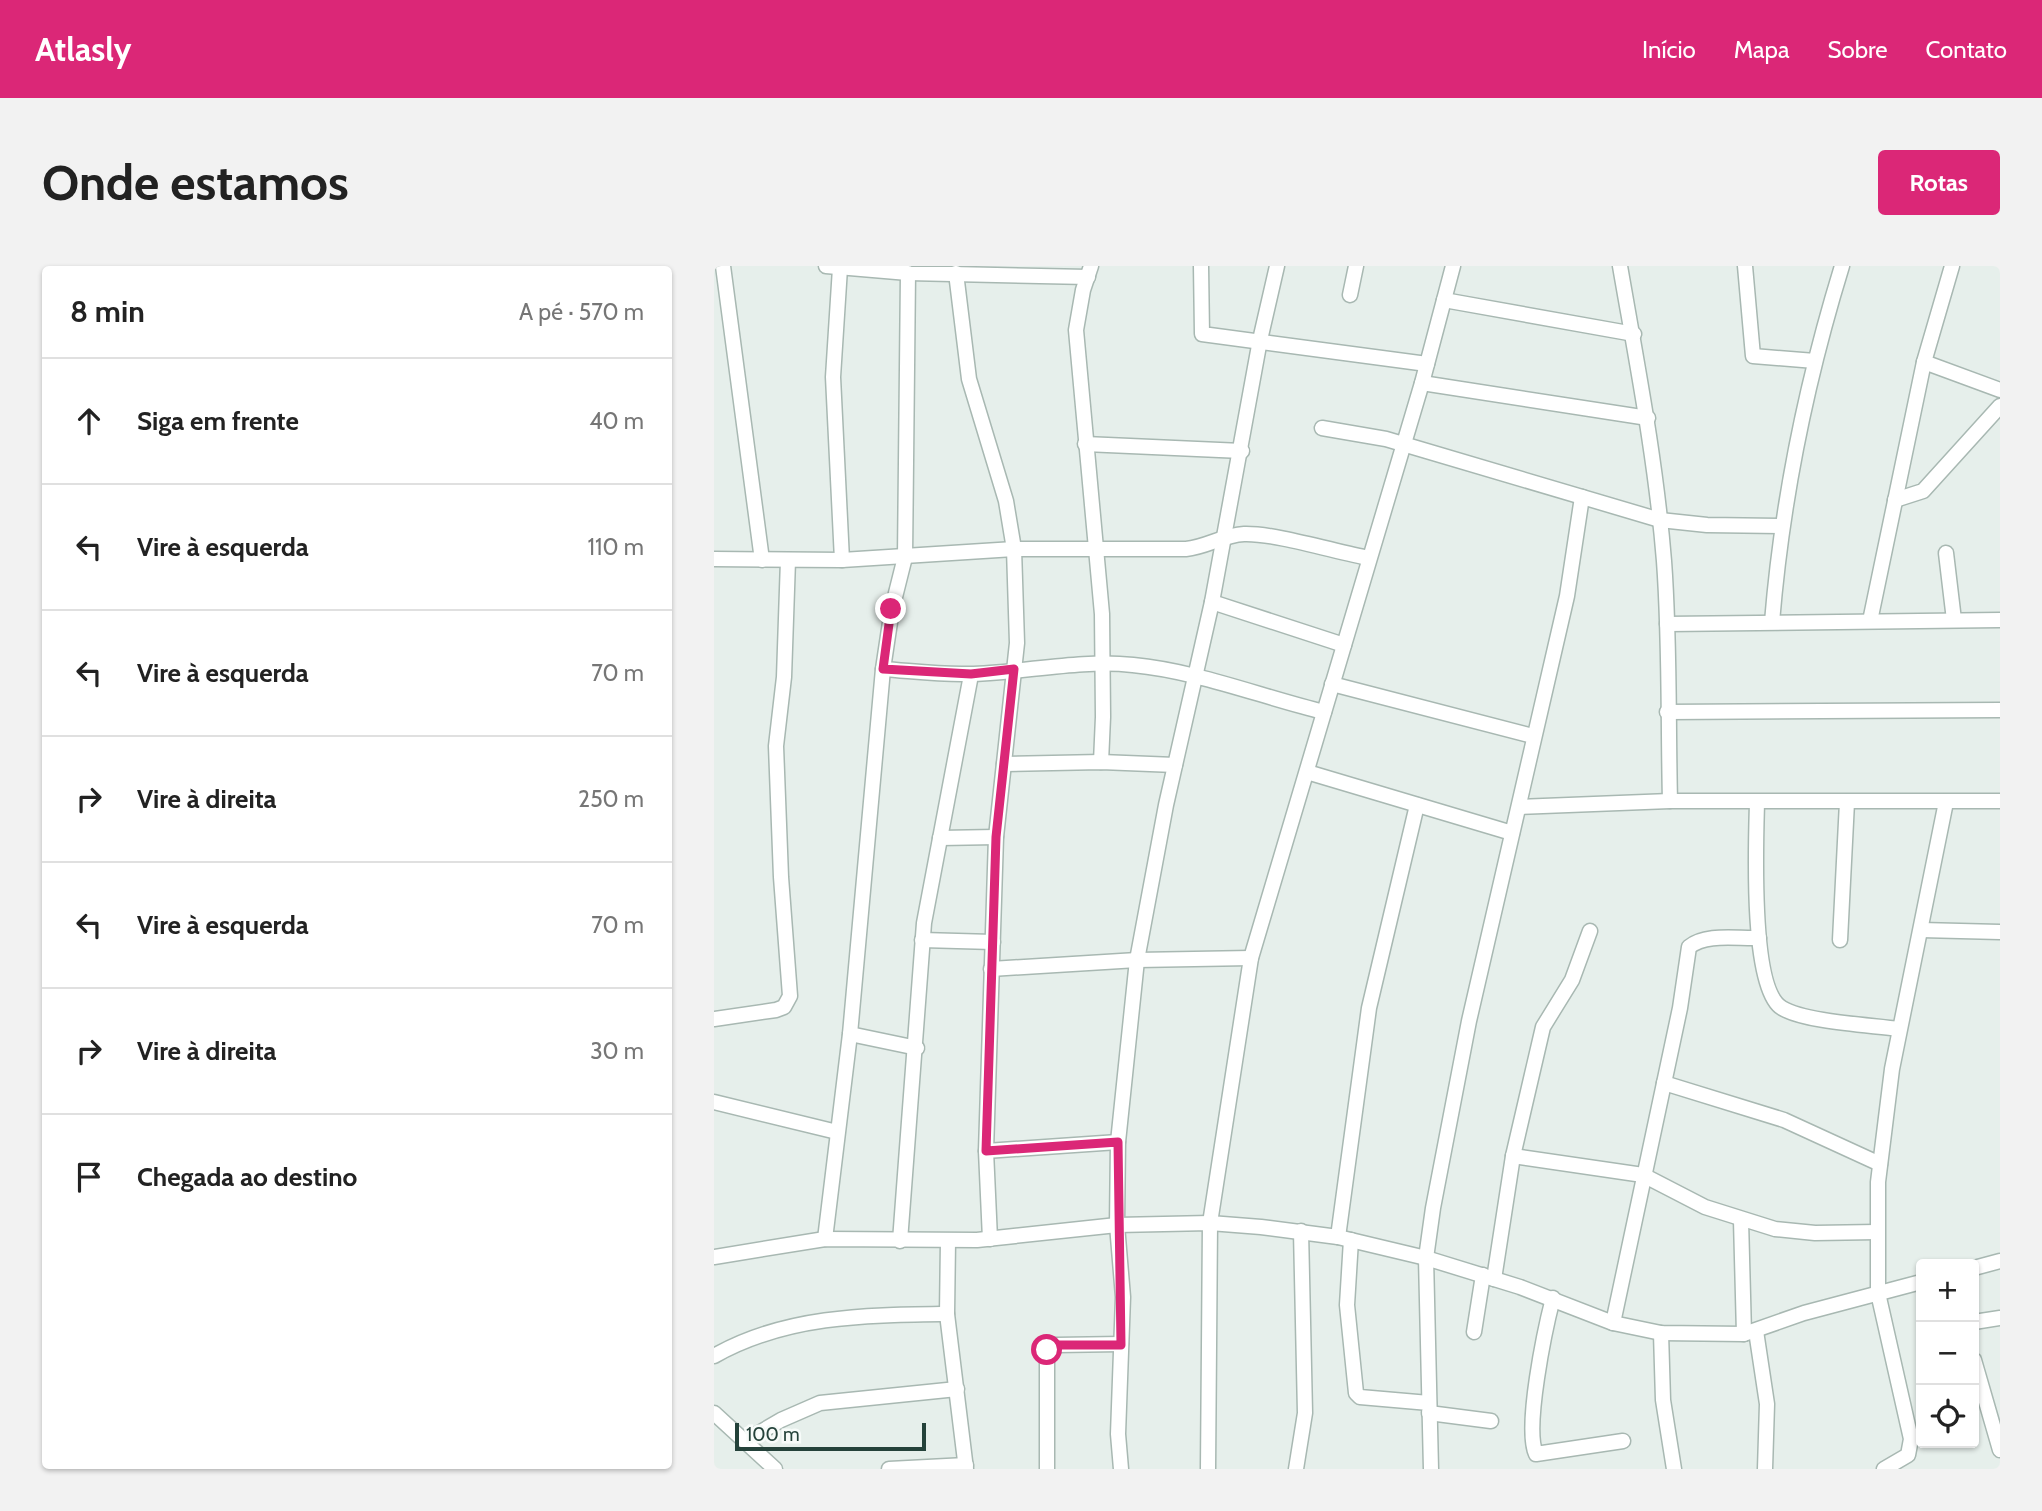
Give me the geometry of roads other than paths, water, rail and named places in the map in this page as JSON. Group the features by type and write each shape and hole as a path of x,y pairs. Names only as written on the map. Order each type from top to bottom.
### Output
{"street":[{"path":"723,266 762,560"},
{"path":"1200,266 1200,333 1427,364"},
{"path":"1121,1469 1118,1434 1123,1297 1117,1224 1118,1142 1137,960 1175,765 1212,602 1242,451 1260,340 1277,266"},
{"path":"1350,295 1356,266"},
{"path":"1208,1469 1210,1223 1251,958 1404,445 1453,266"},
{"path":"1620,266 1648,418 1661,520 1667,624 1670,801"},
{"path":"1745,266 1753,356 1815,360"},
{"path":"1772,622 1782,526 1795,447 1815,360 1842,266"},
{"path":"1870,621 1924,362 1952,266"},
{"path":"842,560 833,377 833,267 908,273 1090,271 1076,330 1104,664 1101,762"},
{"path":"825,1239 850,1034 883,669 896,588 905,557 908,273"},
{"path":"956,273 969,379 1006,501 1014,549 1017,643 996,837 991,969 986,1151 990,1239"},
{"path":"1444,300 1634,334"},
{"path":"1924,362 2000,390"},
{"path":"1422,383 1648,418"},
{"path":"1895,500 1923,491 2000,406"},
{"path":"1322,428 1404,445 1513,474 1661,520 1706,525 1782,526"},
{"path":"1085,444 1242,451"},
{"path":"1431,1469 1426,1258 1450,1111 1567,596 1581,497"},
{"path":"714,559 842,560 1014,549 1194,548 1225,536 1253,534 1369,558"},
{"path":"1946,553 1954,620"},
{"path":"884,559 896,588"},
{"path":"714,1019 776,1010 784,1007 790,996 781,877 776,746 785,668 788,560"},
{"path":"1212,602 1344,645"},
{"path":"1667,624 2000,620"},
{"path":"883,669 971,674 1014,669 1133,665 1195,675 1253,695 1324,712"},
{"path":"900,1241 917,1048 922,940 971,674"},
{"path":"1332,684 1534,736"},
{"path":"1667,712 2000,710"},
{"path":"1004,764 1101,762 1175,765"},
{"path":"1307,772 1512,833"},
{"path":"1519,807 1670,801 2000,801"},
{"path":"1840,940 1847,802"},
{"path":"1884,1469 1908,1455 1911,1439 1878,1293 1880,1164 1899,1029 1922,930 1946,802"},
{"path":"1757,803 1759,938 1769,990 1774,1001 1783,1009 1801,1015 1899,1029"},
{"path":"1417,805 1369,1008 1345,1239 1347,1305 1356,1393 1491,1422"},
{"path":"940,838 996,837"},
{"path":"1922,930 2000,932"},
{"path":"1474,1332 1543,1027 1572,980 1590,932"},
{"path":"1613,1323 1680,1008 1689,947 1696,941 1710,939 1759,938"},
{"path":"922,940 993,942"},
{"path":"991,969 1137,960 1251,958"},
{"path":"850,1034 917,1048"},
{"path":"1664,1083 1784,1120 1880,1164"},
{"path":"714,1101 837,1132"},
{"path":"986,1151 1118,1142"},
{"path":"1513,1156 1643,1175 1681,1196 1741,1220 1815,1233 1877,1232"},
{"path":"1741,1220 1750,1332 1767,1404 1765,1469"},
{"path":"714,1257 751,1248 825,1239 948,1241 990,1239 1117,1224 1210,1223 1301,1231 1426,1258 1553,1298 1613,1323 1661,1333 1750,1332 1804,1313 1916,1284"},
{"path":"1296,1469 1305,1413 1301,1231"},
{"path":"889,1469 966,1467 947,1314 948,1241"},
{"path":"1979,1267 2000,1261"},
{"path":"1553,1298 1537,1374 1533,1439 1536,1454 1623,1441"},
{"path":"714,1356 771,1332 820,1320 852,1316 947,1314"},
{"path":"1979,1321 2000,1318"},
{"path":"1661,1333 1663,1400 1674,1469"},
{"path":"1047,1469 1047,1350 1056,1345 1121,1345"},
{"path":"1979,1374 1998,1429 2000,1450"},
{"path":"747,1440 781,1420 820,1403 957,1389"},
{"path":"714,1413 747,1440 775,1469"}]}
